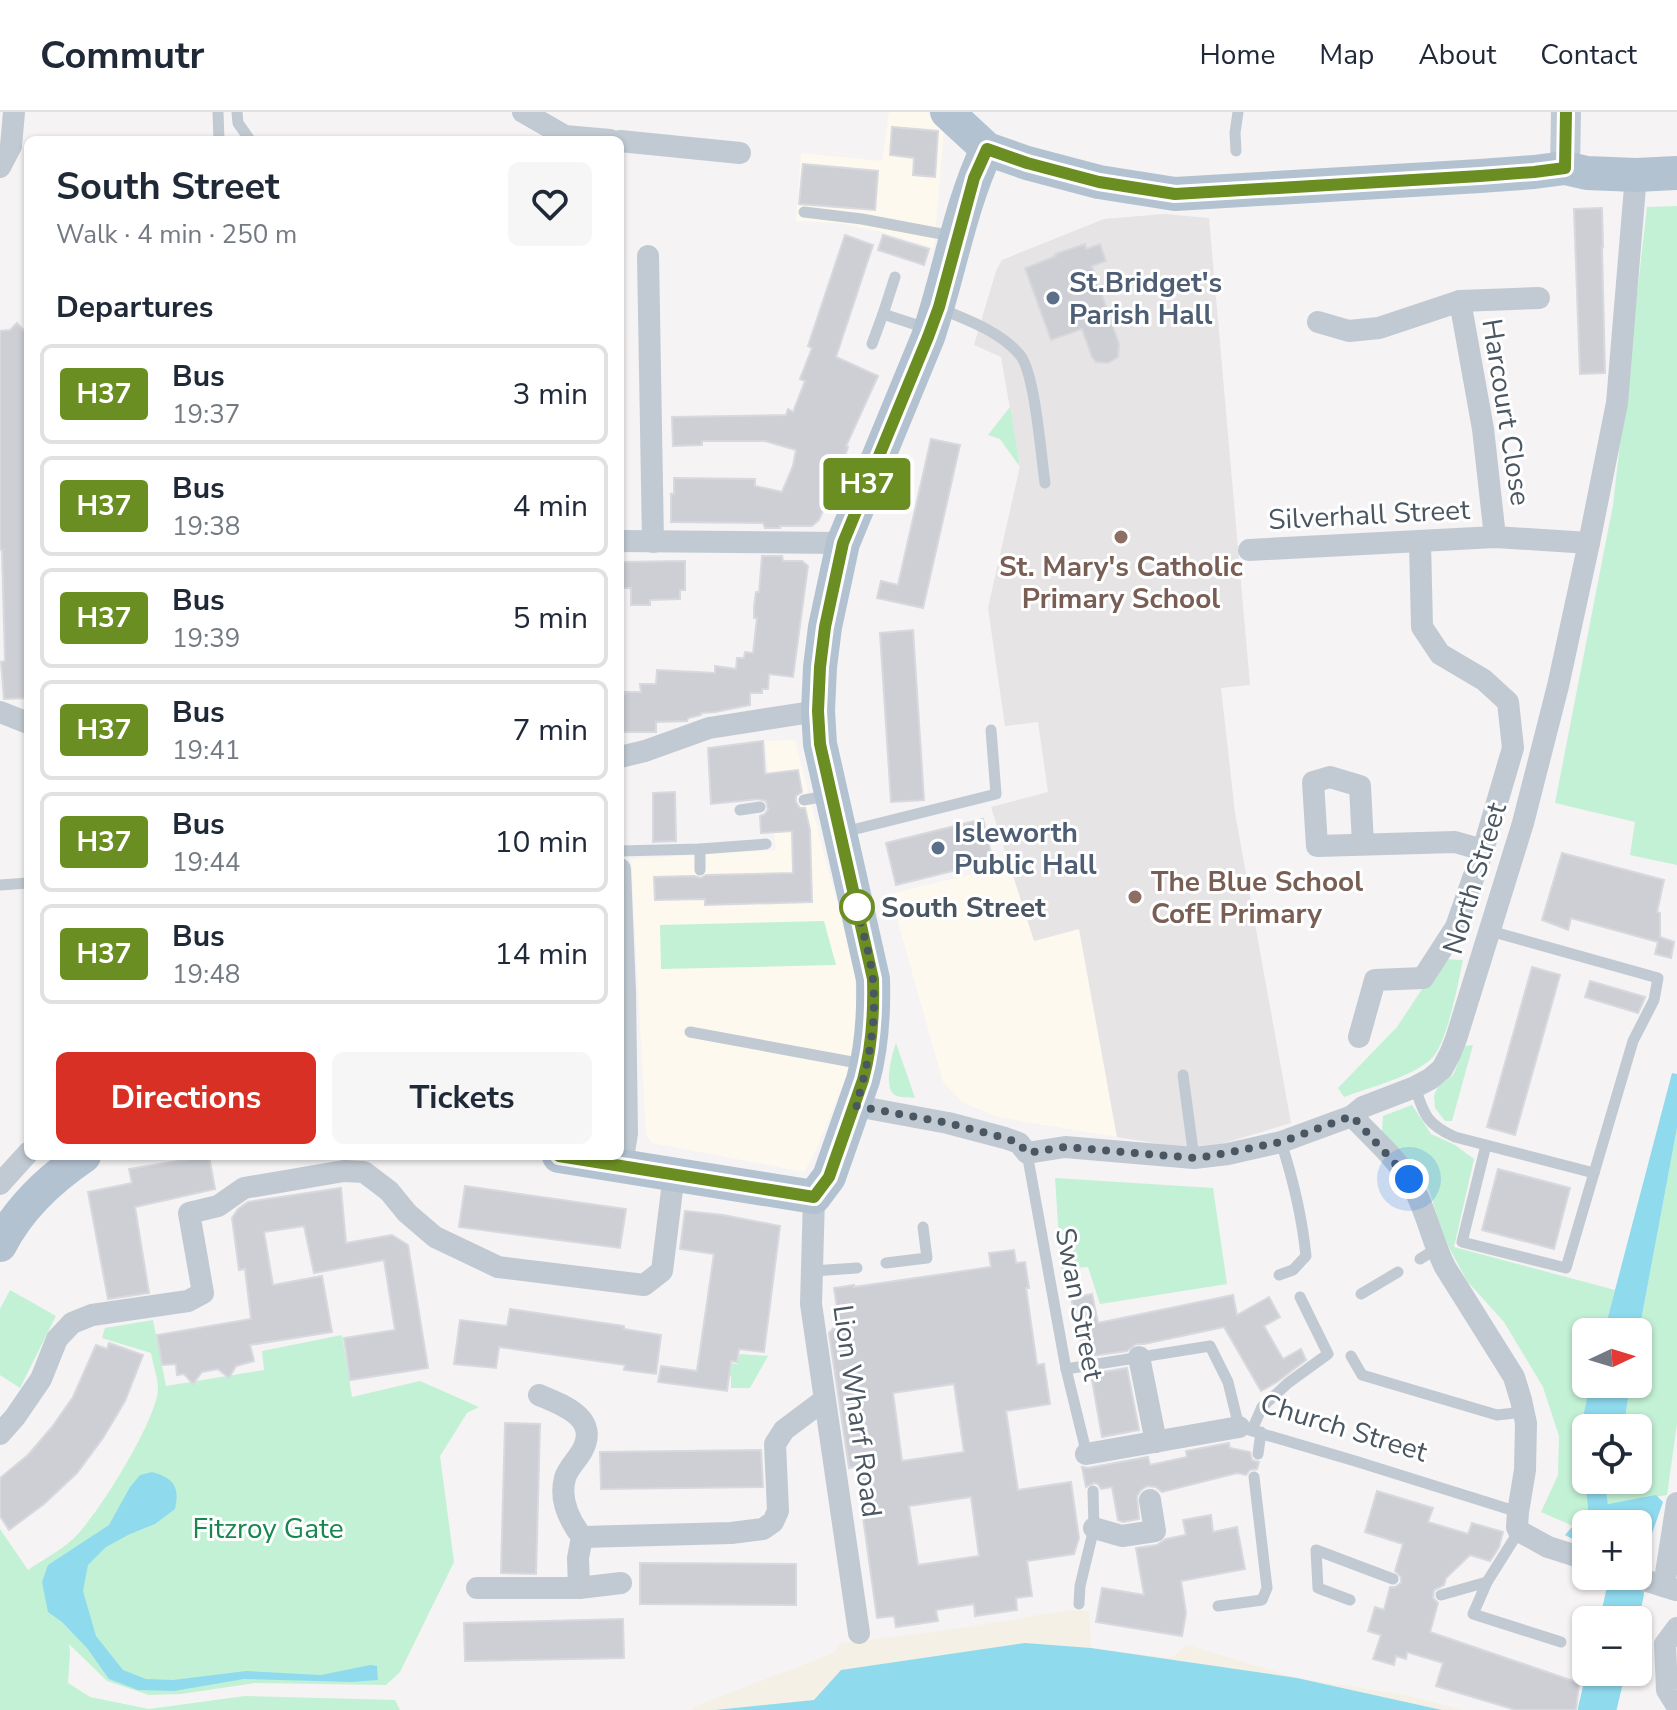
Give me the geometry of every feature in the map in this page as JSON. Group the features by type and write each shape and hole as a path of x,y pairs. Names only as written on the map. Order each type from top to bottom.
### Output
{"main road":[{"path":"947,112 987,149 1099,182 1175,194 1565,168 1587,173 1677,173"},
{"path":"1565,168 1566,112"},
{"path":"587,1160 814,1197 829,1177 856,1106 867,1065 873,1027 873,979 839,833 817,798 822,759 818,711 825,627 843,543 912,390 934,329 974,178 987,149"},
{"path":"0,1245 8,1229 39,1192 78,1160"}],"street":[{"path":"0,167 11,146 14,112"},
{"path":"523,112 565,136"},
{"path":"624,141 740,153"},
{"name":"North Street","path":"1027,1153 1065,1147 1194,1158 1228,1154 1281,1142 1352,1116 1363,1107 1415,1087 1442,1069 1450,1054 1523,823 1589,543 1617,403 1636,175"},
{"path":"648,256 653,542"},
{"path":"1460,301 1539,298"},
{"name":"Harcourt Close","path":"1318,322 1349,331 1379,328 1460,301 1483,429 1495,537"},
{"name":"Silverhall Street","path":"1249,550 1495,537 1589,543"},
{"path":"624,541 843,543"},
{"path":"1359,1037 1375,980 1423,978 1456,927 1513,748 1508,702 1484,680 1440,654 1422,627 1420,542"},
{"path":"624,756 709,728 818,711"},
{"path":"0,712 24,721"},
{"path":"1363,844 1455,842 1483,850"},
{"path":"624,967 627,1133 624,1152"},
{"path":"856,1106 1012,1140 1027,1153"},
{"path":"1352,1116 1409,1179 1423,1206 1428,1254 1445,1267 1514,1377 1526,1423 1525,1470 1518,1522"},
{"path":"0,1184 24,1157"},
{"path":"622,1165 623,1160"},
{"path":"0,1434 41,1379 57,1339 72,1323 92,1315 188,1301 203,1293 189,1213 218,1206 244,1188 344,1171 364,1172 389,1191 407,1213 435,1237 498,1267 644,1285 662,1271 674,1174"},
{"name":"Lion Wharf Road","path":"814,1197 811,1304 859,1633"},
{"path":"1139,1357 1156,1442"},
{"path":"539,1395 577,1414 587,1430 585,1444 564,1482 564,1504 582,1537 578,1558 579,1588"},
{"path":"582,1537 731,1533 763,1529 773,1522 778,1511 775,1444 784,1430 824,1400"},
{"path":"1087,1458 1156,1442 1251,1430"},
{"path":"1094,1528 1122,1536 1155,1531 1150,1500"},
{"path":"1654,1583 1677,1503"},
{"name":"Church Street","path":"1518,1522 1548,1547 1572,1555"},
{"path":"477,1588 579,1588 621,1583"},
{"path":"1677,1628 1665,1644 1667,1690 1677,1706"}],"lane":[{"path":"218,112 219,136"},
{"path":"237,112 238,123 247,136"},
{"path":"1236,151 1238,112"},
{"path":"804,212 862,219 956,237"},
{"path":"872,344 895,277"},
{"path":"883,314 934,329 980,325 1021,356 1029,374 1045,483"},
{"path":"839,833 996,794 991,730"},
{"path":"740,810 760,807"},
{"path":"624,851 766,844"},
{"path":"700,849 700,870"},
{"path":"0,885 24,883"},
{"path":"1486,1145 1462,1242 1566,1268 1633,1041 1654,1000 1658,978 1490,931"},
{"path":"690,1032 867,1065"},
{"path":"1183,1075 1194,1158"},
{"path":"1415,1087 1428,1119 1438,1129 1455,1137 1594,1173"},
{"path":"1279,1275 1293,1270 1306,1256 1293,1182 1281,1142"},
{"name":"Swan Street","path":"1027,1153 1066,1369 1087,1458"},
{"path":"886,1263 927,1258 923,1227"},
{"path":"812,1271 857,1268"},
{"path":"1361,1294 1398,1272"},
{"path":"1258,1454 1251,1430 1262,1407 1288,1383 1328,1354 1300,1297"},
{"name":"Church Street","path":"1066,1369 1210,1346 1251,1430 1518,1522"},
{"path":"1351,1356 1362,1375 1497,1415 1524,1412"},
{"path":"1218,1606 1262,1600 1267,1588 1254,1477"},
{"path":"1079,1604 1080,1586 1094,1528 1093,1491"},
{"path":"1518,1522 1473,1614 1561,1642"},
{"path":"1350,1600 1318,1588 1316,1550 1393,1579"},
{"path":"1441,1595 1487,1582"}],"shaded area":[{"path":"889,112 927,112 944,130 934,248 838,223 796,221 801,153 882,161"},
{"path":"1164,214 1209,218 1250,685 1221,688 1235,813 1291,1123 1225,1143 1199,1146 1172,1146 1117,1137 1079,929 1034,941 991,807 1048,792 1038,722 1005,726 988,608 1020,466 1001,357 974,345 1002,260 1104,219"},
{"path":"795,740 854,957 857,1027 848,1072 804,1172 652,1143 646,1135 631,859 776,850 765,741"},
{"path":"1010,865 1034,941 1079,929 1117,1137 997,1117 962,1102 943,1082 890,894"}],"green space":[{"path":"1677,206 1677,865 1630,855 1635,822 1555,803 1613,505 1647,207"},
{"path":"1010,407 1020,467 1000,439 988,435"},
{"path":"824,921 836,965 661,969 660,925"},
{"path":"1442,959 1463,960 1451,1013 1436,1053 1411,1072 1344,1097 1338,1088 1397,1027"},
{"path":"896,1043 915,1098 899,1097 891,1091 890,1070"},
{"path":"1473,1045 1452,1121 1445,1121 1435,1108 1434,1095 1439,1085 1453,1075 1465,1046"},
{"path":"1412,1105 1431,1134 1455,1145 1474,1159 1454,1247 1615,1290 1608,1318 1572,1318 1572,1398 1587,1398 1584,1414 1572,1414 1572,1494 1586,1494 1588,1510 1572,1510 1572,1526 1541,1512 1558,1475 1559,1436 1543,1387 1504,1322 1467,1281 1445,1240 1429,1190 1412,1164 1403,1160 1382,1132 1383,1116"},
{"path":"1677,1128 1677,1424 1667,1495 1608,1504 1606,1494 1652,1494 1652,1414 1626,1414 1628,1398 1652,1398 1652,1318 1642,1318"},
{"path":"1055,1178 1213,1188 1227,1284 1100,1304 1088,1267 1061,1269"},
{"path":"10,1290 56,1316 20,1388 0,1375 0,1309"},
{"name":"Fitzroy Gate","path":"153,1320 166,1386 264,1370 262,1351 342,1335 352,1397 420,1381 479,1407 467,1413 440,1456 454,1562 400,1672 386,1685 255,1683 181,1694 149,1695 107,1681 69,1644 68,1683 90,1697 149,1709 245,1696 395,1700 400,1710 0,1710 0,1529 28,1570 73,1539 96,1511 137,1445 158,1390 151,1353 102,1338 105,1328"},
{"path":"740,1354 768,1356 750,1388 731,1388 731,1376 696,1370 698,1359 737,1364"}],"sand":[{"path":"1069,1610 1089,1611 1091,1648 1171,1658 1187,1645 1297,1678 1405,1695 1462,1710 693,1710 693,1707 834,1653 841,1643 942,1631"}],"water":[{"path":"1672,1073 1677,1074 1677,1128 1642,1318 1608,1318"},
{"path":"1587,1398 1628,1398 1626,1414 1584,1414"},
{"path":"152,1472 174,1484 177,1495 175,1509 155,1524 106,1547 88,1565 83,1591 96,1636 123,1670 146,1679 173,1680 246,1671 321,1675 370,1665 377,1666 378,1680 244,1679 174,1691 138,1690 109,1679 87,1648 48,1612 42,1582 48,1565 109,1525 130,1487 140,1475"},
{"path":"1586,1494 1606,1494 1608,1504 1656,1495 1663,1502 1652,1534 1652,1510 1588,1509"},
{"path":"1572,1527 1572,1539 1565,1535"},
{"path":"1025,1643 1091,1648 1297,1678 1442,1710 715,1710 814,1700 841,1670"}],"building":[{"path":"892,127 938,131 935,177 913,175 914,158 890,155"},
{"path":"803,164 878,171 875,210 799,204"},
{"path":"1602,208 1605,373 1580,374 1574,209"},
{"path":"845,235 873,245 836,357 878,376 846,446 841,468 819,520 812,526 780,528 765,528 763,523 671,522 674,478 755,479 755,486 782,492 796,450 765,441 702,441 702,445 673,446 672,417 786,415 788,409 793,412 805,381 800,379 812,348 808,346"},
{"path":"883,235 929,249 924,265 878,250"},
{"path":"1085,244 1086,249 1100,244 1106,261 1092,266 1119,344 1118,357 1108,363 1096,362 1092,357 1082,329 1051,340 1025,268"},
{"path":"17,323 24,331 24,698 4,699 1,662 5,661 0,550 0,331 10,330"},
{"path":"931,439 960,445 923,608 877,598 881,581 898,585"},
{"path":"762,556 782,556 783,561 802,561 808,566 793,677 769,674 768,689 762,689 762,693 750,693 750,705 701,713 687,721 656,722 656,732 624,732 625,692 641,692 640,684 656,684 657,670 715,673 715,666 736,669 737,658 744,658 745,652 753,653 757,618 754,618 754,607 756,592 759,592"},
{"path":"685,561 685,590 680,590 680,599 650,600 650,605 631,605 631,588 624,588 624,562"},
{"path":"913,630 924,800 891,802 880,633"},
{"path":"763,741 765,774 798,770 802,792 796,796 796,802 800,808 805,808 810,830 812,902 705,905 705,899 655,900 654,877 793,873 792,831 761,833 760,816 768,809 766,801 711,804 708,748"},
{"path":"675,792 676,841 653,842 653,793"},
{"name":"Isleworth Public Hall","path":"983,819 991,853 987,854 989,862 896,885 886,843"},
{"path":"1562,853 1664,880 1657,912 1660,913 1660,937 1674,942 1671,958 1655,954 1658,942 1571,918 1568,930 1542,920"},
{"path":"1532,967 1560,975 1515,1135 1487,1127"},
{"path":"1590,981 1645,997 1638,1013 1585,997"},
{"path":"184,1160 210,1160 215,1189 135,1207 149,1293 108,1299 88,1192 132,1183 129,1169"},
{"path":"1498,1169 1570,1188 1554,1249 1482,1230"},
{"path":"465,1186 626,1209 620,1248 459,1227"},
{"path":"341,1188 346,1243 392,1235 408,1245 428,1368 350,1380 344,1338 395,1330 384,1260 314,1273 304,1226 264,1232 273,1285 322,1276 332,1332 250,1345 254,1361 236,1366 229,1378 218,1369 202,1372 193,1384 184,1374 177,1375 176,1364 162,1365 157,1335 251,1319 245,1269 239,1270 232,1218 238,1209 248,1202"},
{"path":"685,1211 780,1226 764,1352 739,1349 737,1362 731,1361 727,1391 658,1382 661,1366 697,1371 714,1254 680,1249"},
{"path":"1014,1250 1016,1263 1025,1262 1037,1365 1044,1364 1050,1404 1006,1411 1018,1490 1071,1482 1079,1538 1074,1554 1027,1561 1032,1596 1016,1598 1017,1610 975,1616 974,1604 936,1610 938,1621 896,1627 894,1616 877,1618 856,1467 849,1468 829,1333 839,1322 834,1288 991,1267 989,1253","holes":["954,1384 964,1452 902,1461 893,1393","971,1497 979,1556 918,1565 909,1506"]},
{"path":"1092,1294 1098,1323 1233,1295 1237,1315 1269,1297 1280,1317 1264,1326 1283,1359 1301,1349 1306,1360 1261,1391 1224,1327 1136,1344 1127,1351 1084,1357 1071,1298"},
{"path":"510,1309 624,1326 624,1329 661,1335 656,1374 624,1370 625,1365 499,1347 496,1368 454,1364 460,1320 507,1326"},
{"path":"109,1343 143,1355 125,1401 77,1473 44,1504 9,1530 0,1516 0,1478 28,1455 52,1427 73,1397 96,1345 107,1349"},
{"path":"1127,1368 1139,1430 1102,1437 1091,1374"},
{"path":"505,1423 540,1424 536,1574 501,1573"},
{"path":"1229,1443 1230,1448 1250,1452 1252,1460 1259,1462 1257,1469 1250,1470 1246,1475 1237,1473 1162,1492 1156,1487 1147,1486 1137,1496 1139,1519 1118,1520 1112,1487 1101,1489 1094,1483 1086,1487 1082,1467 1148,1457 1150,1465 1187,1457 1186,1451"},
{"path":"761,1450 763,1487 601,1489 600,1452"},
{"path":"1377,1491 1433,1508 1428,1522 1468,1534 1472,1523 1503,1532 1499,1547 1490,1561 1470,1555 1446,1578 1444,1585 1434,1590 1433,1598 1438,1603 1430,1632 1572,1681 1572,1686 1579,1686 1576,1710 1516,1710 1436,1686 1443,1663 1407,1652 1406,1659 1396,1656 1394,1665 1373,1659 1381,1635 1368,1631 1375,1607 1384,1610 1390,1587 1401,1583 1401,1577 1395,1571 1403,1544 1365,1532"},
{"path":"1211,1515 1213,1532 1237,1527 1245,1569 1181,1581 1186,1613 1182,1636 1096,1622 1102,1588 1144,1595 1136,1548 1186,1535 1183,1520"},
{"path":"640,1563 796,1564 796,1605 640,1604"},
{"path":"623,1619 624,1658 465,1661 464,1623"}],"waterway":[{"path":"1622,1606 1625,1593"},
{"path":"1597,1710 1603,1686"}],"bus line":[{"name":"H37","path":"587,1160 814,1197 829,1177 856,1106 867,1065 874,1013 873,979 820,744 818,711 825,627 843,543 939,307 956,237 974,178 987,149 1099,182 1175,194 1462,178 1565,168 1566,112"}],"place":[{"name":"St.Bridget's Parish Hall","path":"1053,298"},
{"name":"St. Mary's Catholic Primary School","path":"1121,537"},
{"name":"Isleworth Public Hall","path":"938,848"},
{"name":"The Blue School CofE Primary","path":"1135,897"},
{"name":"South Street","path":"857,907"}],"route":[{"path":"857,907 855,901 873,979 874,1013 867,1065 856,1106 948,1123 1005,1138 1019,1143 1027,1153 1065,1147 1194,1158 1281,1142 1352,1116 1409,1179"}]}
